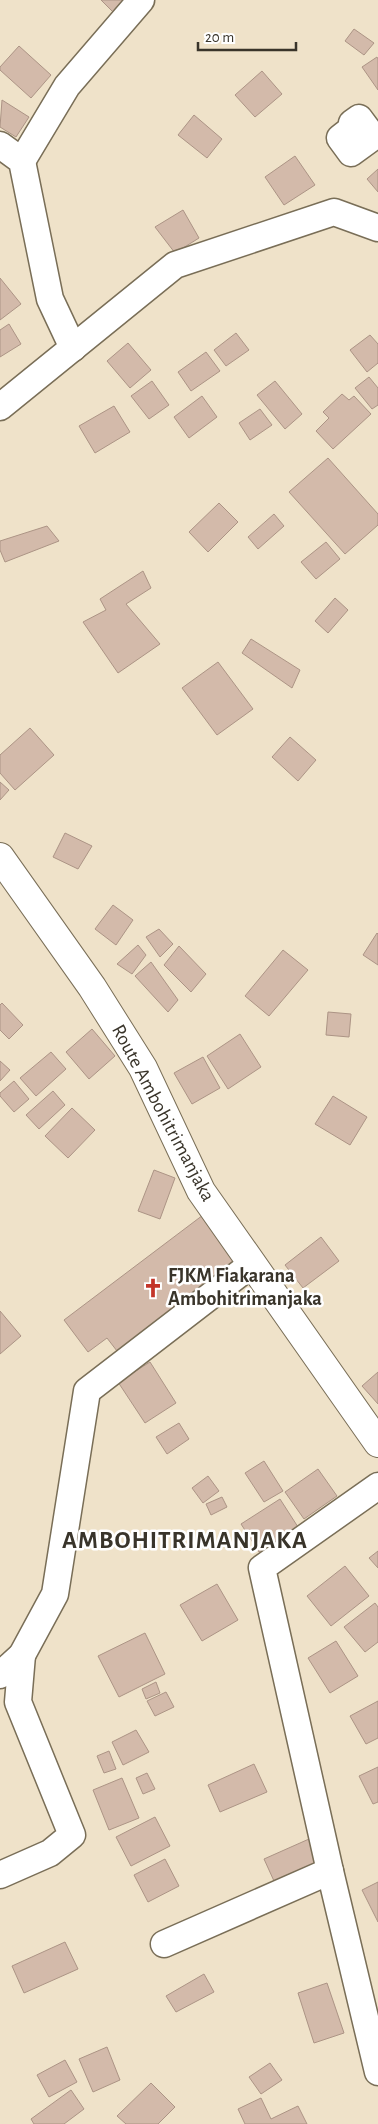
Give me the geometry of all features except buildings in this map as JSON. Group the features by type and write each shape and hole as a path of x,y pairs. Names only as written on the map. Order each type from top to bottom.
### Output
{"street":[{"path":"22,161 68,86 141,0"},
{"path":"0,145 22,161 50,299 73,348"},
{"path":"0,407 174,265 334,212 378,228"},
{"name":"Route Ambohitrimanjaka","path":"0,857 92,987 143,1068 201,1191 378,1443"},
{"path":"0,1675 22,1655 55,1594 87,1391 252,1264"},
{"path":"378,1486 262,1568 330,1871 378,2072"},
{"path":"0,1876 50,1853 72,1835 18,1702 22,1655"},
{"path":"164,1944 330,1871"}],"place":[{"name":"FJKM Fiakarana Ambohitrimanjaka","path":"153,1288"}],"district":[{"name":"AMBOHITRIMANJAKA","path":"185,1540"}]}
